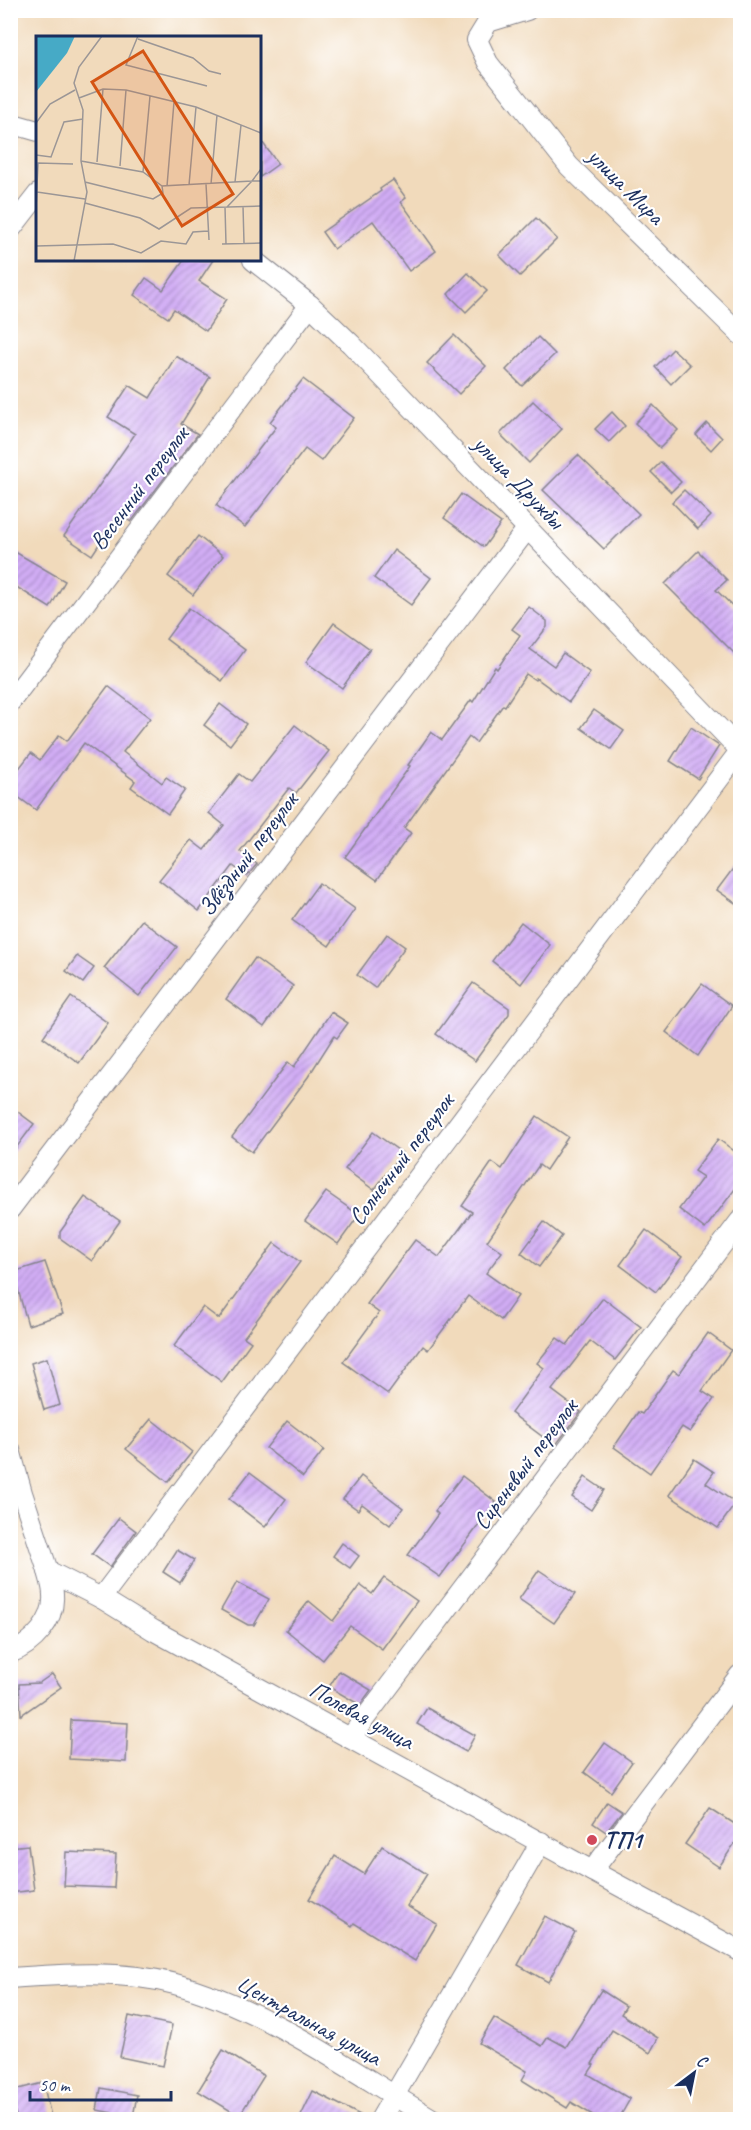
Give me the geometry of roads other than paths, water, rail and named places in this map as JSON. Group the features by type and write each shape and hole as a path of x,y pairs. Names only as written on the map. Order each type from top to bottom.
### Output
{"street":[{"name":"улица Мира","path":"527,10 488,22 477,40 488,63 569,166 741,334"},
{"path":"10,123 36,130"},
{"path":"10,230 36,197"},
{"name":"улица Дружбы","path":"254,261 310,305 351,344 741,750"},
{"name":"Весенний переулок","path":"10,702 310,305"},
{"name":"Звёздный переулок","path":"10,1209 527,529"},
{"name":"Солнечный переулок","path":"101,1598 741,750"},
{"name":"Сиреневый переулок","path":"350,1738 741,1221"},
{"path":"10,1450 48,1571 53,1596 48,1622 23,1648 10,1653"},
{"name":"Полевая улица","path":"48,1571 101,1598 153,1630 741,1951"},
{"path":"592,1871 741,1675"},
{"path":"380,2120 540,1842"},
{"name":"Центральная улица","path":"10,1978 87,1974 135,1977 174,1983 211,1995 285,2030 434,2120"}],"place":[{"name":"ТП1","path":"592,1840"}]}
